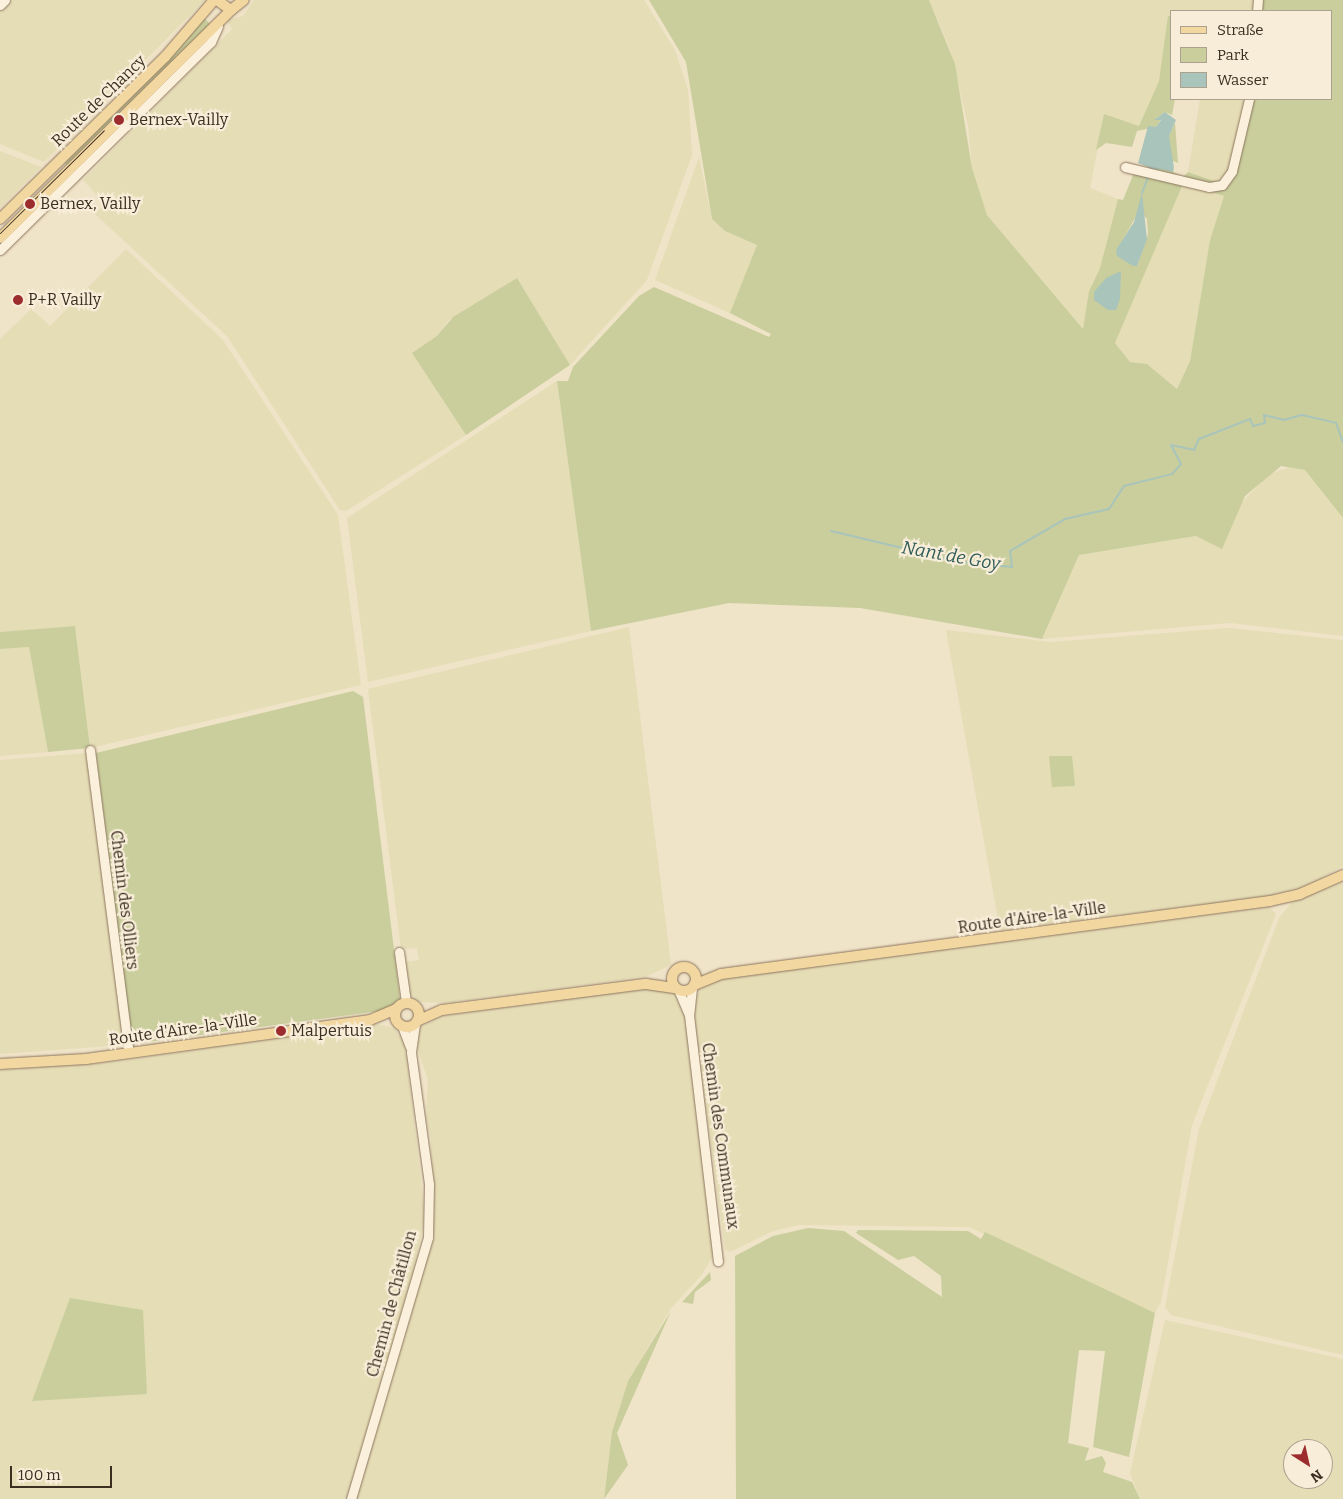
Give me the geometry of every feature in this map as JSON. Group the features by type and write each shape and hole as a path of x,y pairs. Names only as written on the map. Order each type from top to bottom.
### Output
{"main road":[{"path":"215,0 232,10"},
{"name":"Route de Chancy","path":"0,219 165,57 215,0"},
{"name":"Route de Chancy","path":"0,238 244,0"},
{"name":"Route d'Aire-la-Ville","path":"677,988 693,986 721,974 1270,902 1300,894 1343,875"},
{"path":"691,969 693,986"},
{"name":"Route d'Aire-la-Ville","path":"674,971 691,969 721,974"},
{"path":"442,1010 410,1004 416,1022 442,1010 646,984 677,988 674,971 646,984"},
{"name":"Route d'Aire-la-Ville","path":"0,1064 129,1053 370,1020 410,1004"},
{"path":"396,1009 400,1025"},
{"name":"Route d'Aire-la-Ville","path":"370,1020 400,1025 416,1022"}],"street":[{"path":"0,5 5,0"},
{"path":"0,250 211,42 218,26"},
{"path":"1125,167 1146,169 1209,187 1226,183 1249,100"},
{"name":"Chemin des Olliers","path":"90,750 129,1053"},
{"path":"399,952 410,1004"},
{"name":"Chemin des Communaux","path":"693,986 689,1015 718,1260"},
{"name":"Chemin des Communaux","path":"677,988 689,1015"},
{"name":"Chemin de Châtillon","path":"351,1499 428,1237 429,1184 412,1052 416,1022"},
{"name":"Chemin de Châtillon","path":"400,1025 412,1052"}],"shaded area":[{"path":"8,0 205,0 44,162 0,144 0,8"},
{"path":"254,0 644,0 675,50 688,90 692,155 647,280 570,365 517,278 449,320 437,337 412,353 466,435 346,511 340,510 227,336 95,214 105,204 83,180 232,29 227,20 243,16"},
{"path":"929,0 1256,0 1255,10 1170,10 1170,22 1159,81 1139,126 1104,115 1090,188 1118,199 1100,268 1091,285 1083,329 987,215 972,168 968,125 950,49"},
{"path":"1200,100 1247,100 1229,171 1220,183 1188,172"},
{"path":"0,151 41,167 0,208"},
{"path":"699,157 712,219 725,231 758,245 730,313 655,280"},
{"path":"1183,184 1224,196 1210,240 1190,361 1177,389 1147,364 1130,362 1115,343"},
{"path":"126,249 223,340 338,515 361,685 90,748 75,626 0,632 0,339 31,309 50,326"},
{"path":"557,381 591,631 368,682 347,518"},
{"path":"1296,465 1305,470 1343,518 1343,636 1230,623 1042,639 1079,555 1197,536 1241,503 1269,474"},
{"path":"629,627 671,965 645,977 445,1003 418,1002 408,992 403,962 419,960 417,948 401,949 368,689"},
{"path":"1229,628 1343,640 1343,866 1307,886 1263,897 1000,930 946,630 1051,642"},
{"path":"29,647 48,752 0,756 0,649"},
{"path":"87,753 124,1045 0,1054 0,760"},
{"path":"1343,882 1343,1355 1171,1315 1165,1307 1199,1129 1279,918 1292,902"},
{"path":"1269,907 1276,914 1192,1125 1161,1302 1155,1313 969,1227 799,1225 773,1231 730,1252 725,1249 693,1013 700,987 714,980"},
{"path":"651,988 674,993 684,1015 714,1254 701,1276 671,1308 628,1381 612,1432 604,1499 355,1499 433,1230 431,1140 426,1117 428,1080 416,1045 420,1027 443,1016"},
{"path":"377,1024 394,1028 405,1042 425,1216 411,1284 347,1499 0,1499 0,1070 105,1063"},
{"path":"1165,1320 1343,1359 1343,1499 1140,1499 1130,1473"}],"green space":[{"path":"649,0 929,0 955,64 972,168 987,215 1083,329 1089,291 1100,268 1118,199 1123,200 1135,170 1151,173 1175,123 1178,163 1173,161 1173,172 1183,177 1188,172 1220,183 1226,179 1252,100 1333,100 1333,10 1260,10 1260,0 1343,0 1343,518 1305,470 1281,466 1245,496 1222,549 1196,536 1079,555 1042,639 860,608 729,603 591,631 557,381 568,381 573,367 639,296 654,287 769,337 771,334 730,313 757,245 725,231 712,219 686,62","holes":["1183,184 1224,196 1210,240 1190,361 1177,389 1147,364 1130,362 1115,343","1139,211 1147,219 1148,234 1137,266 1117,250"]},
{"path":"1168,16 1170,16 1170,100 1175,100 1172,115 1165,112 1155,119 1161,119 1156,127 1137,131 1132,147 1106,143 1096,150 1104,114 1139,126 1159,81"},
{"path":"204,18 211,25 68,167 65,162"},
{"path":"517,278 570,365 466,435 412,353 437,336 453,317"},
{"path":"75,626 90,748 48,752 29,647 0,649 0,632"},
{"path":"353,691 363,697 400,999 387,1010 132,1044 96,753"},
{"path":"1049,756 1072,756 1075,786 1052,787"},
{"path":"808,1228 844,1231 942,1297 941,1276 914,1256 898,1260 856,1233 858,1230 968,1231 981,1239 985,1232 1155,1313 1129,1457 1093,1447 1105,1351 1079,1350 1068,1443 1089,1448 1085,1461 1102,1456 1106,1463 1103,1472 1132,1482 1140,1499 736,1499 735,1256 773,1236"},
{"path":"710,1272 711,1280 695,1292 693,1304 682,1302"},
{"path":"70,1298 143,1310 147,1394 32,1401"},
{"path":"671,1311 617,1433 628,1465 604,1499 612,1432 628,1381"}],"water":[{"path":"1165,112 1176,120 1169,136 1173,172 1160,169 1149,173 1148,167 1138,163 1148,126 1156,127 1161,120 1154,120"},
{"path":"1142,193 1147,239 1137,266 1133,266 1117,256 1116,250 1134,222"},
{"path":"1121,271 1120,299 1116,310 1108,310 1094,300 1094,292 1106,278"}],"waterway":[{"path":"1142,193 1149,175"},
{"name":"Nant de Goy","path":"831,531 961,562 1012,567 1010,551 1065,519 1109,509 1124,486 1172,474 1181,464 1171,445 1194,450 1199,439 1250,419 1253,426 1265,423 1264,415 1284,420 1302,415 1336,423 1343,442"}],"tram line":[{"path":"0,233 104,130"}],"place":[{"name":"Bernex-Vailly","path":"119,120"},
{"name":"Bernex, Vailly","path":"30,204"},
{"name":"P+R Vailly","path":"18,300"},
{"name":"Malpertuis","path":"281,1031"}]}
